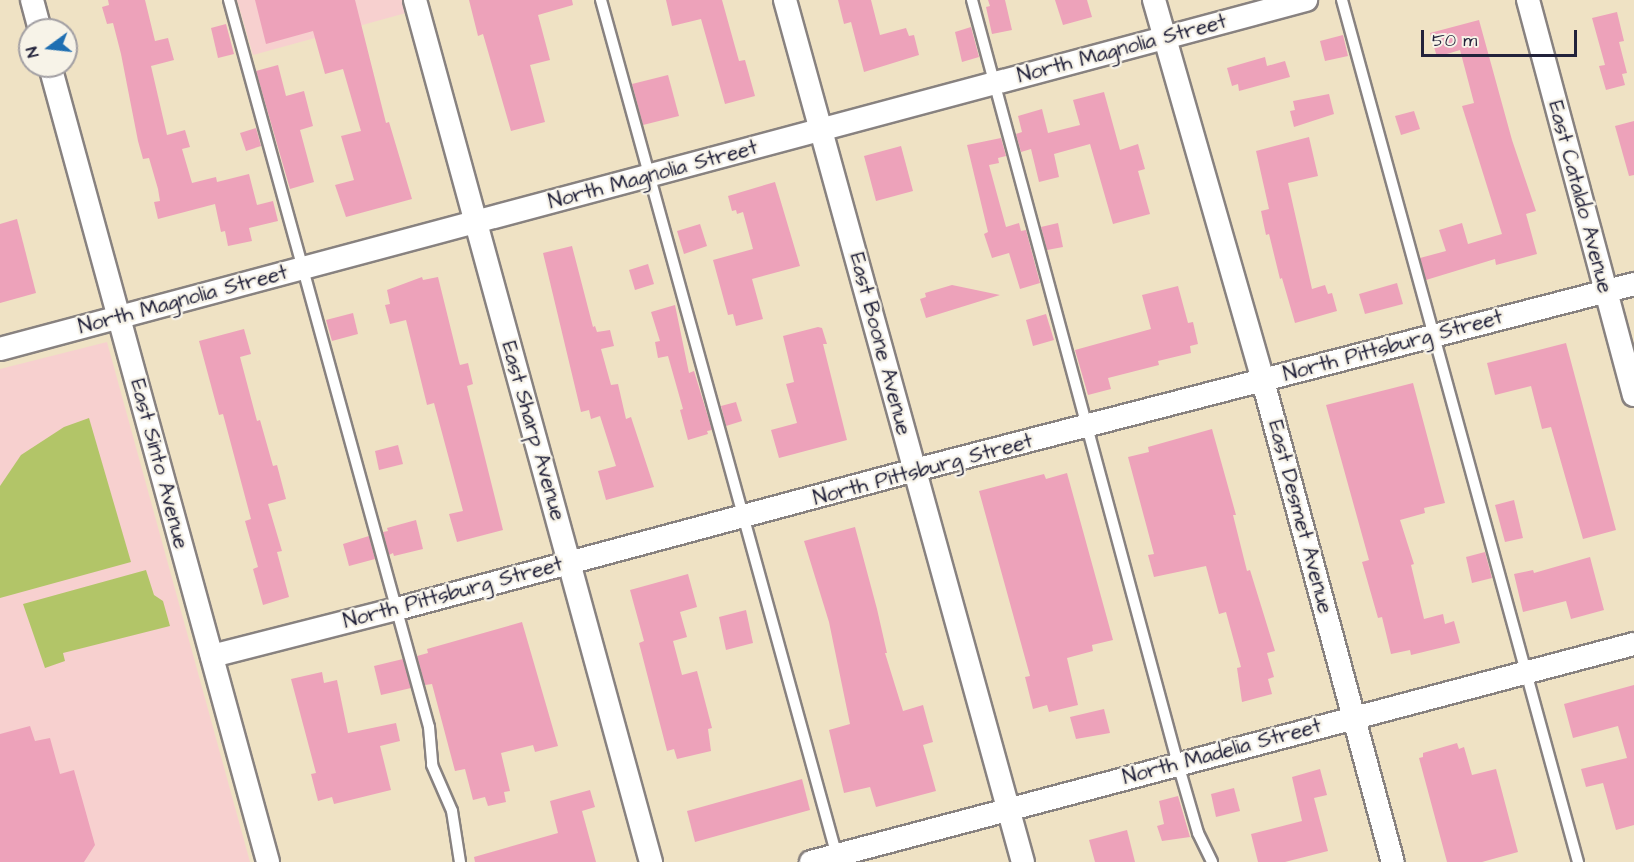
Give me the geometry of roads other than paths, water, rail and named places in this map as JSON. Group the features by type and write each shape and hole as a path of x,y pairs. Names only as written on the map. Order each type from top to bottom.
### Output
{"street":[{"path":"32,0 37,18"},
{"name":"East Sharp Avenue","path":"415,0 651,862"},
{"name":"East Boone Avenue","path":"785,0 1023,862"},
{"name":"East Desmet Avenue","path":"1154,0 1263,381 1393,862"},
{"name":"North Magnolia Street","path":"0,349 1306,0"},
{"name":"East Cataldo Avenue","path":"1528,0 1634,394"},
{"name":"East Sinto Avenue","path":"53,78 268,862"},
{"name":"North Pittsburg Street","path":"212,656 397,609 915,470 1634,284"},
{"name":"North Madelia Street","path":"811,862 837,859 1008,808 1634,644"}],"lane":[{"path":"229,0 429,727 432,765 453,811 460,862"},
{"path":"601,0 648,177 745,516 837,859"},
{"path":"972,0 1178,764 1198,833 1212,862"},
{"path":"1342,0 1578,862"}]}
